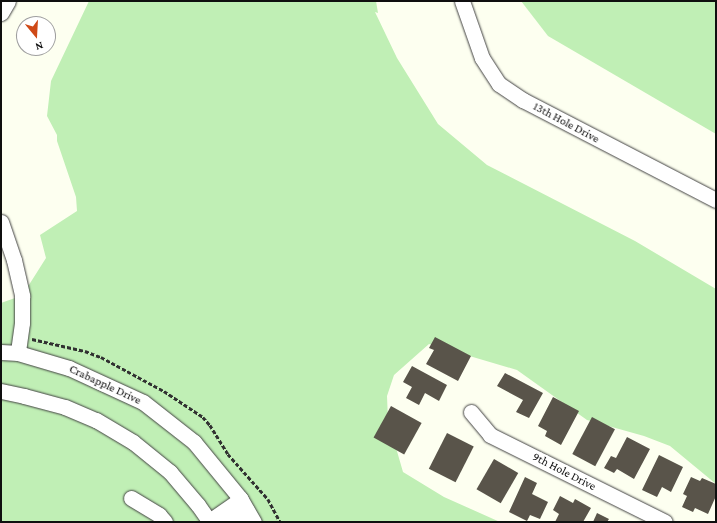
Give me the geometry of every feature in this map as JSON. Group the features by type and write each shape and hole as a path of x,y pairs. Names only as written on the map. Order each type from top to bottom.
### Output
{"street":[{"path":"1,13 8,1"},
{"name":"13th Hole Drive","path":"462,1 482,58 499,84 529,103 716,200"},
{"path":"1,222 14,260 22,296 22,323 18,353"},
{"name":"Crabapple Drive","path":"1,352 18,353 69,368 143,402 194,442 247,510"},
{"path":"1,392 24,396 64,408 96,420 133,442 170,472 209,522 247,510"},
{"name":"9th Hole Drive","path":"471,412 490,435 665,522"},
{"path":"131,498 159,515 165,522"},
{"path":"228,522 247,510"}],"green space":[{"path":"89,1 376,1 378,13 375,12 397,58 438,124 487,165 635,241 716,289 716,484 670,446 644,436 587,420 517,370 429,344 394,375 387,396 388,420 403,472 444,497 500,522 262,522 245,493 198,438 26,348 27,288 46,258 40,235 77,211 76,197 57,141 57,135 47,116 51,81"},
{"path":"521,1 716,1 716,134 548,36"},
{"path":"15,298 16,322 13,345 1,345 1,303"},
{"path":"1,359 18,360 68,375 140,408 189,448 235,502 247,522 1,522"}],"building":[{"path":"435,337 471,356 458,381 426,364 434,350 429,348"},
{"path":"412,366 447,385 439,401 425,393 419,405 406,398 412,387 403,382"},
{"path":"505,373 543,393 529,418 516,412 523,400 497,386"},
{"path":"553,397 579,411 561,445 545,436 547,431 538,426"},
{"path":"391,406 422,423 404,454 374,437"},
{"path":"592,417 615,429 595,466 572,454"},
{"path":"447,433 474,447 456,482 429,469"},
{"path":"627,437 650,449 634,479 617,469 614,473 604,468 611,456 616,458"},
{"path":"659,455 683,467 671,492 662,487 657,497 642,490"},
{"path":"494,459 518,473 501,503 476,489"},
{"path":"525,477 537,483 532,494 548,502 540,519 530,515 527,521 509,512"},
{"path":"691,477 700,481 702,478 716,484 716,496 708,514 695,508 693,512 682,507 687,496 683,494"},
{"path":"560,496 573,503 575,499 591,508 583,522 555,522 559,514 553,510"},
{"path":"597,513 609,519 607,522 593,522"}]}
